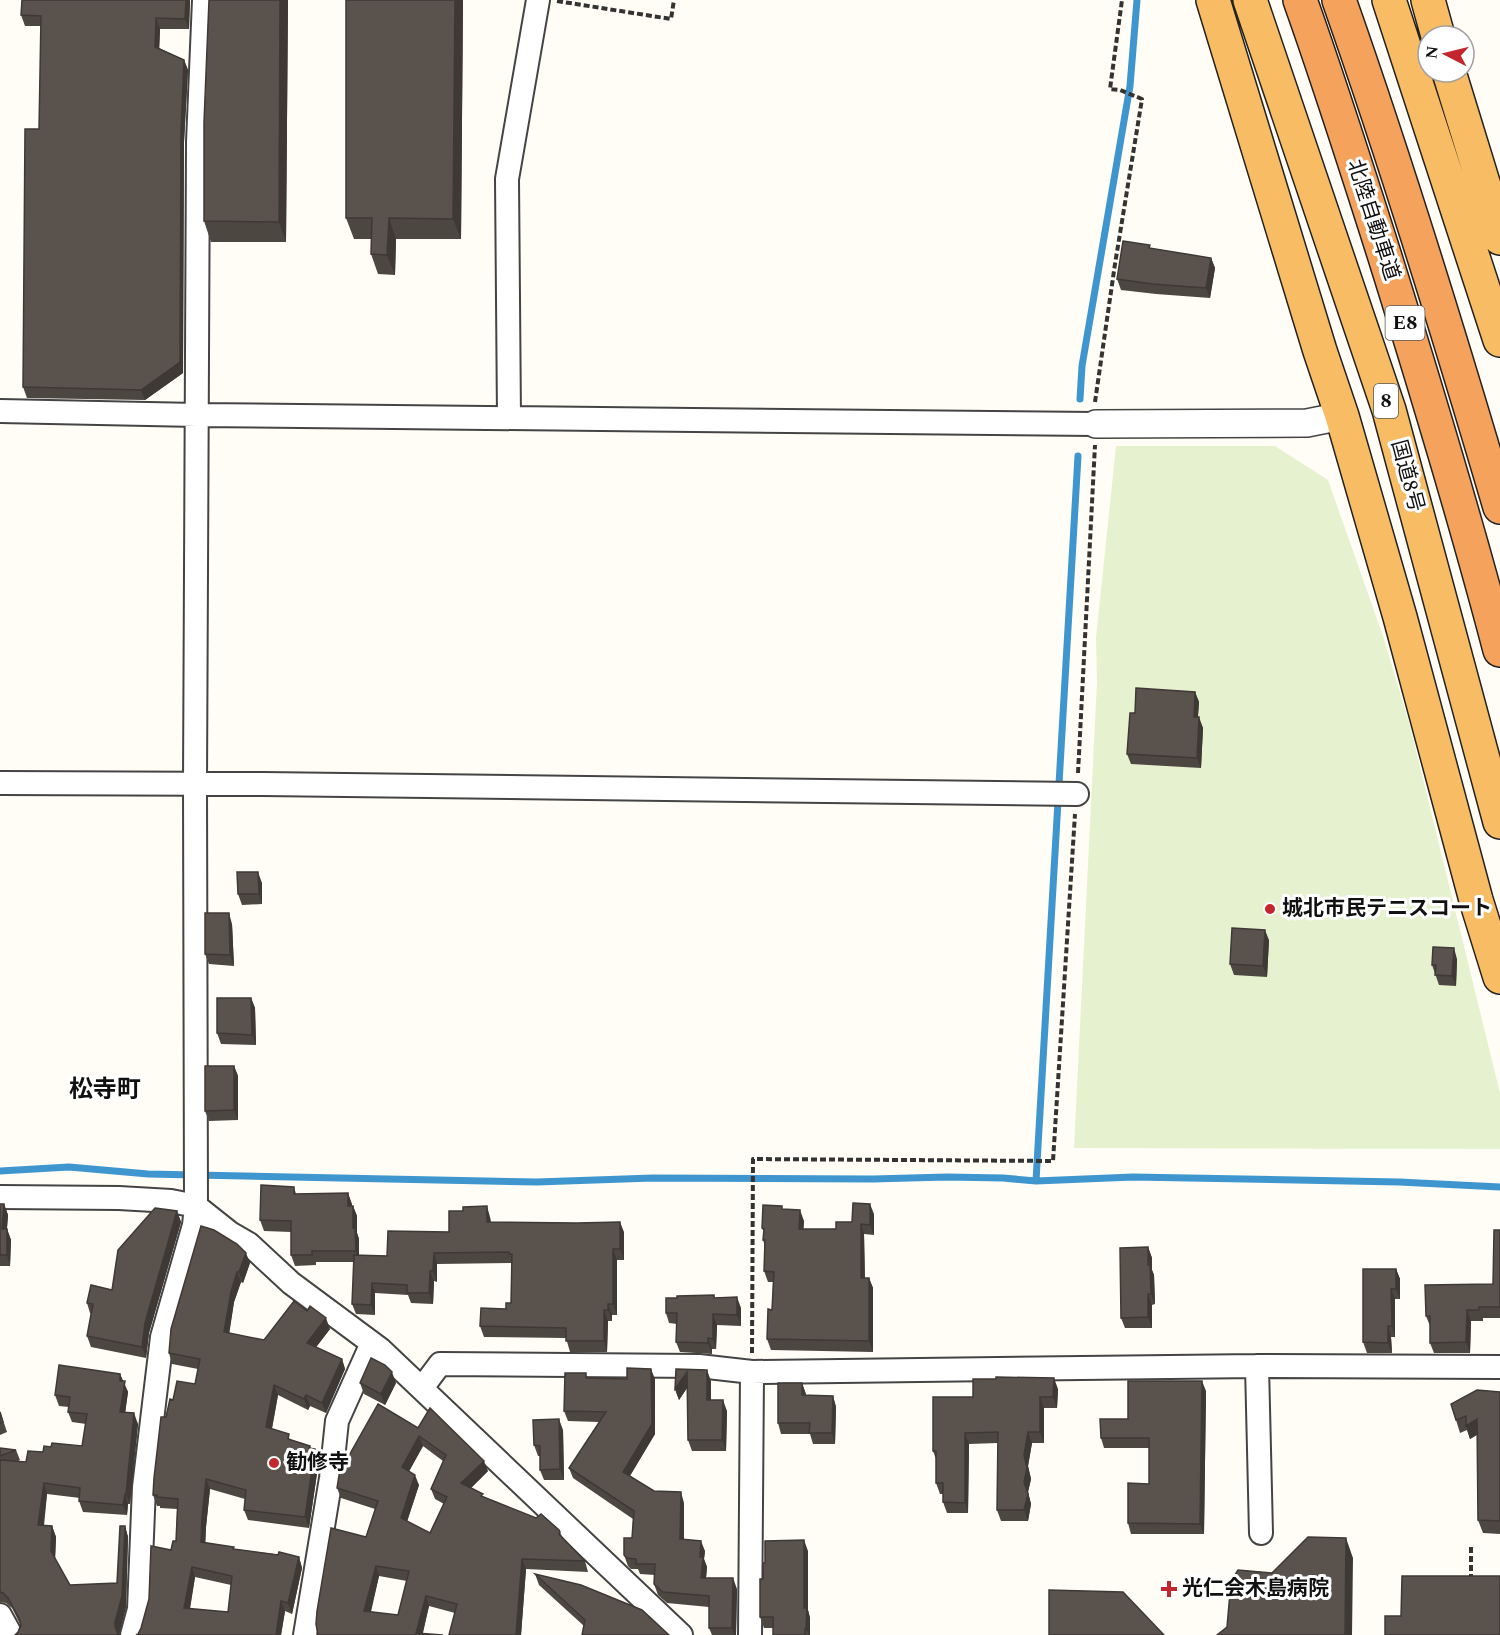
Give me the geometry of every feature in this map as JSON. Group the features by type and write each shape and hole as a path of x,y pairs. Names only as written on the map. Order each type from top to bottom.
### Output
{"highway":[{"path":"1213,0 1342,417 1400,617 1476,900 1500,977"},
{"name":"国道8号","path":"1250,0 1389,410 1499,816"},
{"name":"北陸自動車道","path":"1300,0 1329,81 1417,360 1500,650"},
{"name":"北陸自動車道","path":"1340,0 1450,338 1500,507"},
{"path":"1389,0 1500,340"},
{"path":"1428,0 1435,24"},
{"path":"1453,84 1500,238"}],"street":[{"path":"132,1635 139,1610 144,1487 162,1337 194,1225 196,1197 198,142 204,0"},
{"path":"509,418 507,179 538,0"},
{"path":"0,411 1096,424 1307,423 1342,417"},
{"path":"0,783 1064,793"},
{"path":"0,1197 171,1201 196,1197"},
{"path":"196,1197 230,1233 249,1244 291,1283 380,1349 681,1635"},
{"path":"305,1635 331,1478 337,1421 372,1343"},
{"path":"422,1388 440,1364 699,1366 752,1372 1257,1366 1500,1367"},
{"path":"1257,1366 1261,1533"},
{"path":"750,1635 752,1372"},
{"path":"0,1615 11,1635"}],"path":[{"path":"554,0 670,19 674,0"},
{"path":"752,1372 753,1159 1053,1161 1064,793 1096,424 1095,404 1142,99 1120,90 1110,89 1122,0"},
{"path":"1471,1590 1472,1544"}],"green space":[{"name":"城北市民テニスコート","path":"1116,446 1275,446 1328,480 1383,636 1410,726 1500,1093 1500,1149 1074,1148 1097,682 1096,638"}],"building":[{"path":"22,0 186,0 185,19 156,18 155,47 184,60 181,131 180,362 141,390 23,387 25,129 39,129 41,16 21,15"},
{"path":"209,0 280,0 279,222 204,221 204,122"},
{"path":"346,0 455,0 453,219 389,218 387,255 371,254 372,218 346,218"},
{"path":"1123,241 1150,245 1149,248 1211,258 1206,288 1117,279"},
{"path":"1136,688 1195,692 1194,717 1199,717 1197,758 1127,754 1130,713 1135,713"},
{"path":"237,872 258,872 259,894 238,894"},
{"path":"205,913 229,913 230,955 205,954"},
{"path":"1232,928 1265,930 1263,966 1230,964"},
{"path":"1433,947 1454,948 1452,976 1435,975 1436,965 1432,965"},
{"path":"217,998 251,998 252,1035 217,1033"},
{"path":"205,1066 234,1066 234,1110 205,1111"},
{"path":"261,1185 294,1187 294,1194 348,1193 348,1206 353,1206 356,1251 312,1251 312,1255 291,1255 291,1221 260,1220"},
{"path":"853,1203 870,1204 870,1225 861,1224 861,1278 869,1278 869,1341 767,1339 768,1309 772,1310 774,1272 764,1271 763,1205 800,1210 799,1229 836,1229 836,1222 852,1222"},
{"path":"0,1204 4,1204 2,1229 7,1229 7,1255 0,1255"},
{"path":"487,1206 487,1222 620,1222 620,1249 613,1249 613,1304 608,1304 608,1310 604,1310 604,1341 566,1341 566,1328 480,1326 481,1308 506,1309 506,1303 511,1303 512,1254 509,1252 434,1253 429,1293 407,1293 407,1285 372,1283 371,1305 352,1304 354,1255 387,1256 388,1231 449,1232 449,1211 463,1211 463,1207"},
{"path":"155,1208 177,1211 145,1323 142,1347 87,1336 93,1304 87,1303 91,1285 112,1290 118,1250"},
{"path":"201,1226 214,1230 237,1244 246,1253 231,1292 224,1332 264,1340 294,1301 307,1311 310,1306 326,1318 307,1343 342,1359 322,1403 306,1395 304,1399 274,1385 266,1427 289,1434 288,1439 315,1449 305,1517 244,1510 246,1490 206,1479 201,1542 234,1547 233,1549 278,1555 279,1552 299,1557 288,1603 281,1601 276,1635 136,1635 141,1628 149,1599 151,1546 171,1550 173,1541 176,1541 178,1499 153,1495 161,1417 166,1417 177,1381 195,1384 200,1359 169,1353 171,1329","holes":["192,1567 232,1576 228,1612 184,1608"]},
{"path":"1494,1230 1500,1230 1500,1307 1479,1307 1479,1310 1467,1310 1466,1342 1430,1343 1430,1316 1426,1316 1425,1285 1493,1284"},
{"path":"1148,1247 1151,1294 1148,1294 1148,1317 1121,1318 1120,1248"},
{"path":"1363,1269 1396,1269 1396,1289 1391,1289 1392,1326 1388,1326 1388,1343 1363,1342"},
{"path":"714,1295 714,1298 737,1297 737,1315 713,1314 713,1339 708,1338 708,1343 676,1342 677,1313 666,1313 666,1298"},
{"path":"371,1358 385,1365 392,1372 381,1394 360,1383"},
{"path":"59,1365 120,1374 120,1381 125,1381 120,1412 134,1413 123,1505 79,1501 80,1488 44,1483 38,1525 52,1526 51,1551 70,1585 117,1583 120,1526 125,1526 122,1596 115,1622 118,1634 121,1635 15,1635 21,1625 19,1618 8,1598 0,1592 0,1460 26,1462 28,1451 43,1452 44,1446 51,1447 52,1443 82,1446 87,1414 68,1412 70,1397 55,1395"},
{"path":"627,1368 651,1369 652,1424 623,1472 654,1491 681,1492 680,1539 701,1541 700,1557 703,1557 701,1578 733,1578 732,1628 709,1628 709,1596 663,1592 654,1584 655,1564 636,1564 636,1559 627,1558 624,1555 624,1538 632,1538 634,1511 569,1468 606,1412 564,1411 565,1373 586,1373 586,1378 627,1379"},
{"path":"676,1369 707,1370 707,1400 723,1400 722,1440 688,1440 687,1372 675,1389"},
{"path":"996,1377 1054,1378 1053,1397 1040,1397 1040,1432 1028,1432 1024,1455 1027,1468 1024,1482 1028,1494 1024,1510 997,1510 998,1432 965,1433 965,1503 943,1502 943,1483 936,1483 936,1451 933,1451 933,1397 973,1397 973,1379 996,1379"},
{"path":"1128,1381 1202,1381 1200,1524 1128,1523 1128,1483 1149,1484 1149,1438 1101,1438 1100,1419 1128,1419"},
{"path":"778,1383 802,1383 802,1395 833,1396 832,1433 809,1433 810,1423 778,1423"},
{"path":"1477,1390 1500,1392 1500,1521 1478,1520 1477,1419 1466,1426 1466,1416 1456,1420 1451,1404"},
{"path":"378,1404 418,1428 430,1408 484,1461 461,1483 483,1494 481,1496 536,1518 541,1514 559,1530 559,1534 585,1561 522,1559 516,1635 449,1635 457,1604 426,1596 416,1633 443,1635 318,1635 317,1611 331,1528 366,1537 378,1501 337,1488 342,1457 347,1459","holes":["419,1436 446,1455 431,1489 447,1497 430,1533 401,1518 415,1475 402,1467","376,1566 409,1571 398,1615 364,1611"]},
{"path":"559,1419 560,1469 540,1470 540,1446 534,1445 533,1420"},
{"path":"0,1448 16,1450 0,1456"},
{"path":"1308,1537 1346,1538 1345,1635 1217,1635 1227,1627 1231,1581 1238,1570 1272,1573"},
{"path":"804,1540 804,1608 807,1608 805,1635 773,1635 773,1617 760,1617 760,1579 763,1579 765,1541"},
{"path":"535,1574 581,1585 642,1610 669,1635 582,1635 585,1620"},
{"path":"1402,1576 1500,1576 1500,1635 1385,1635 1385,1616 1401,1616"},
{"path":"1049,1590 1123,1592 1164,1635 1049,1635"}],"waterway":[{"path":"1080,399 1082,366 1130,86 1137,0"},
{"path":"1036,1181 1078,456"},
{"path":"0,1171 69,1167 148,1174 537,1182 653,1178 947,1177 1036,1181 1133,1177 1399,1182 1500,1187"}],"place":[{"name":"城北市民テニスコート","path":"1270,909"},
{"name":"勧修寺","path":"274,1463"},
{"name":"光仁会木島病院","path":"1169,1589"}],"district":[{"name":"松寺町","path":"105,1090"}]}
